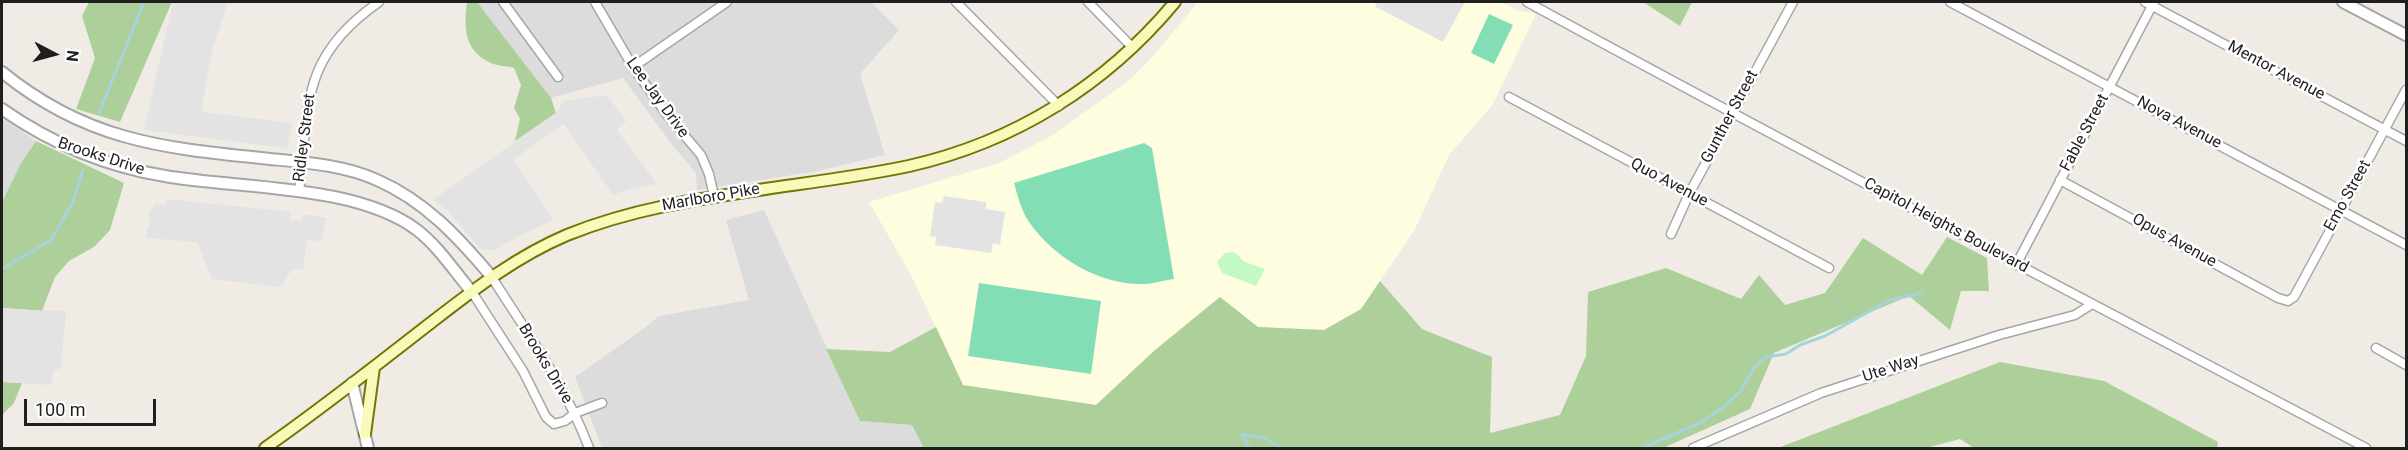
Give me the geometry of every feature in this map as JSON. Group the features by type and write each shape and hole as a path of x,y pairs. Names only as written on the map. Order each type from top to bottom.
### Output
{"main road":[{"name":"Marlboro Pike","path":"265,448 491,276 545,246 607,220 636,211 714,196 876,172 926,162 969,149 1059,106 1094,82 1133,48 1175,2"},
{"path":"364,434 374,367"}],"street":[{"name":"Ridley Street","path":"299,192 307,106 319,68 343,30 379,2"},
{"path":"503,2 558,77"},
{"name":"Lee Jay Drive","path":"595,2 633,67 668,116 700,155 709,174 714,196"},
{"path":"633,67 727,2"},
{"path":"956,2 1059,106"},
{"path":"1088,2 1133,48"},
{"name":"Capitol Heights Boulevard","path":"1527,2 2016,264 2366,448"},
{"name":"Gunther Street","path":"1671,234 1732,111 1793,2"},
{"name":"Nova Avenue","path":"1950,2 2406,245"},
{"path":"2343,2 2406,35"},
{"name":"Fable Street","path":"2016,264 2151,3"},
{"name":"Mentor Avenue","path":"2151,3 2406,141"},
{"name":"Brooks Drive","path":"2,109 54,142 119,166 163,176 299,192 345,200 404,222 432,243 472,292 523,371 546,417 554,424 565,421 575,413 554,373 491,276 450,229 414,200 375,178 302,162 184,150 136,141 82,122 3,77"},
{"name":"Emo Street","path":"2288,301 2294,297 2406,90"},
{"name":"Quo Avenue","path":"1509,97 1829,268"},
{"name":"Opus Avenue","path":"2060,180 2278,298 2288,301"},
{"name":"Ute Way","path":"1693,448 1821,393 1999,335 2075,315 2092,303"},
{"path":"2376,348 2406,365"},
{"path":"352,383 368,448"},
{"path":"589,448 575,413 602,403"}],"shaded area":[{"path":"173,2 228,2 212,51 201,112 292,123 287,148 144,130"},
{"path":"477,2 871,2 899,30 860,74 885,155 818,171 697,190 696,173 623,78 551,98"},
{"path":"1198,2 1501,2 1519,11 1536,14 1493,104 1449,155 1415,229 1361,309 1324,330 1258,327 1220,297 1155,350 1096,405 963,385 910,273 869,202 999,163 1053,135 1132,78"},
{"path":"1375,2 1465,2 1443,42 1376,7"},
{"path":"607,95 626,121 617,130 657,184 633,188 613,195 564,124 513,160 554,220 520,235 495,250 480,249 449,212 433,200 556,113 564,101"},
{"path":"2,118 36,141 21,163 2,202"},
{"path":"944,196 986,202 986,209 1005,212 1000,245 993,243 991,253 935,245 936,237 930,236 935,202 942,203"},
{"path":"166,199 291,212 290,220 301,221 303,214 327,218 320,242 307,239 303,269 292,269 281,287 212,279 197,242 145,238 150,223 148,214 155,204 164,205"},
{"path":"764,210 860,421 912,425 925,448 602,448 575,377 659,316 749,300 726,220"},
{"path":"2,308 66,312 61,368 53,371 52,385 2,382"}],"green space":[{"path":"89,2 172,2 120,122 76,109 95,58 82,16"},
{"path":"467,2 477,2 551,98 556,113 515,141 520,119 514,108 521,85 514,68 491,63 475,52 470,45 466,29"},
{"path":"1643,2 1692,2 1680,26"},
{"path":"1489,14 1513,25 1494,64 1471,53"},
{"path":"36,141 124,183 110,230 94,247 69,261 55,277 42,311 2,308 2,202 21,163"},
{"path":"1144,143 1152,148 1174,279 1147,284 1113,280 1096,275 1080,268 1052,248 1026,217 1014,183"},
{"path":"1947,237 1987,258 1989,291 1961,291 1950,330 1909,296 1774,353 1750,409 1663,448 924,448 912,425 860,421 826,349 890,352 936,327 963,385 1096,405 1155,350 1220,297 1258,327 1324,330 1361,309 1380,281 1422,329 1492,357 1490,433 1560,415 1586,356 1588,292 1666,268 1741,299 1759,275 1785,305 1825,293 1863,238 1922,275"},
{"path":"1234,252 1245,262 1265,269 1256,286 1222,273 1217,262 1225,253"},
{"path":"979,283 1101,301 1091,374 968,356"},
{"path":"2000,362 2104,381 2218,442 2217,448 1974,448 1960,439 1926,448 1778,448"},
{"path":"2,382 22,383 14,403 2,415"}],"waterway":[{"path":"99,113 144,2"},
{"path":"2,269 51,240 72,204 83,170"},
{"path":"1642,448 1702,422 1725,406 1740,392 1755,366 1766,357 1786,354 1800,345 1825,336 1890,300 1922,293"},
{"path":"1249,448 1242,434 1264,438 1281,448"}]}
